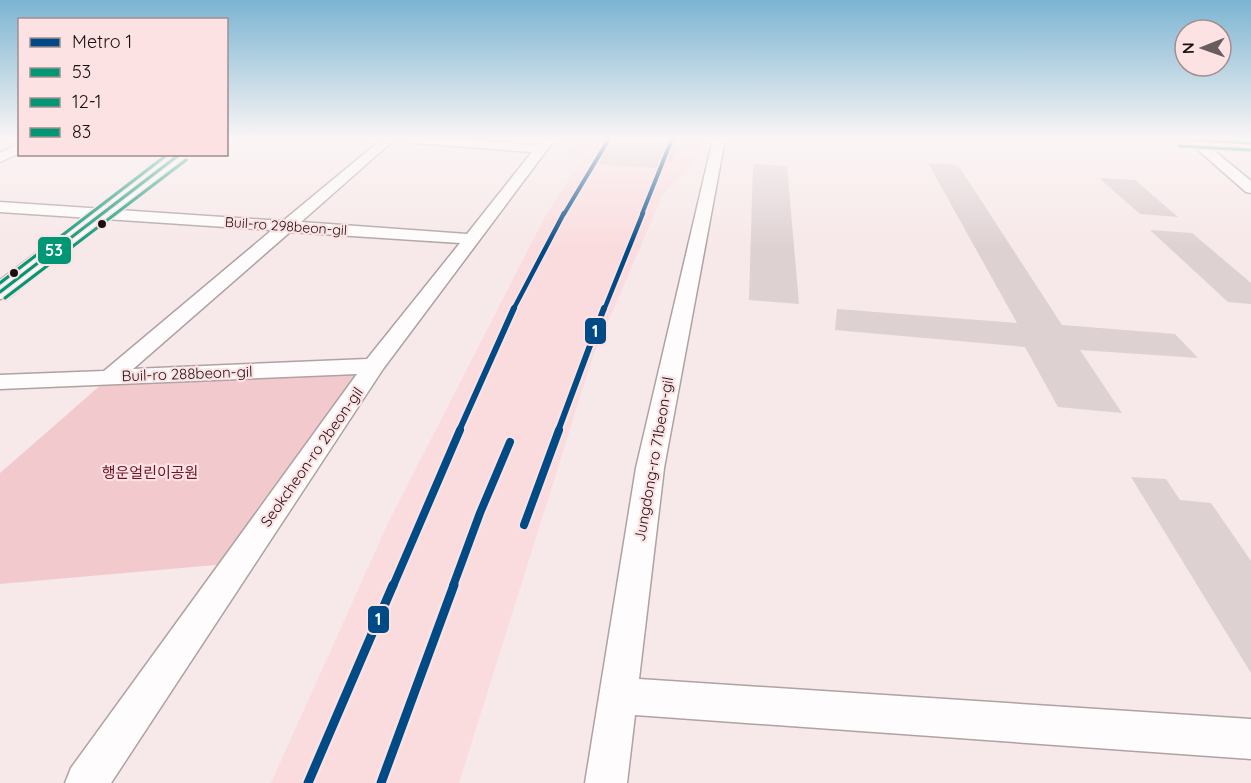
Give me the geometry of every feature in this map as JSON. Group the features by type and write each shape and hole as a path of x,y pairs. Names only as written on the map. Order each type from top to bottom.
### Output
{"street":[{"path":"0,292 152,176"},
{"path":"110,376 346,176"},
{"name":"Seokcheon-ro 2beon-gil","path":"86,783 374,366 520,176"},
{"name":"Jungdong-ro 71beon-gil","path":"606,783 650,468 711,176"},
{"path":"1234,176 1251,189"},
{"name":"Buil-ro 298beon-gil","path":"0,207 472,239"},
{"name":"Buil-ro 288beon-gil","path":"0,382 374,366"},
{"path":"618,696 1251,740"}],"shaded area":[{"path":"571,176 681,176 663,194 592,359 459,783 271,783 389,521 547,213"}],"green space":[{"name":"행운얼린이공원","path":"374,366 238,563 0,584 0,473 110,377"}],"building":[{"path":"753,176 788,176 799,304 749,300"},
{"path":"935,176 965,176 1062,325 1175,334 1198,358 1080,350 1122,413 1058,407 1025,347 835,330 837,309 1017,323"},
{"path":"1099,178 1135,180 1178,217 1140,214"},
{"path":"1150,230 1192,233 1251,283 1251,304 1228,302"},
{"path":"1131,477 1166,479 1180,500 1211,503 1251,561 1251,673"}],"metro line":[{"name":"1","path":"308,783 506,323 554,230 587,176"},
{"name":"1","path":"524,525 595,332 657,176"},
{"name":"1","path":"381,783 480,513 510,442"}],"transit line":[{"name":"83","path":"0,283 140,176"},
{"name":"53","path":"0,292 152,176"},
{"name":"12-1","path":"5,298 166,176"}]}
